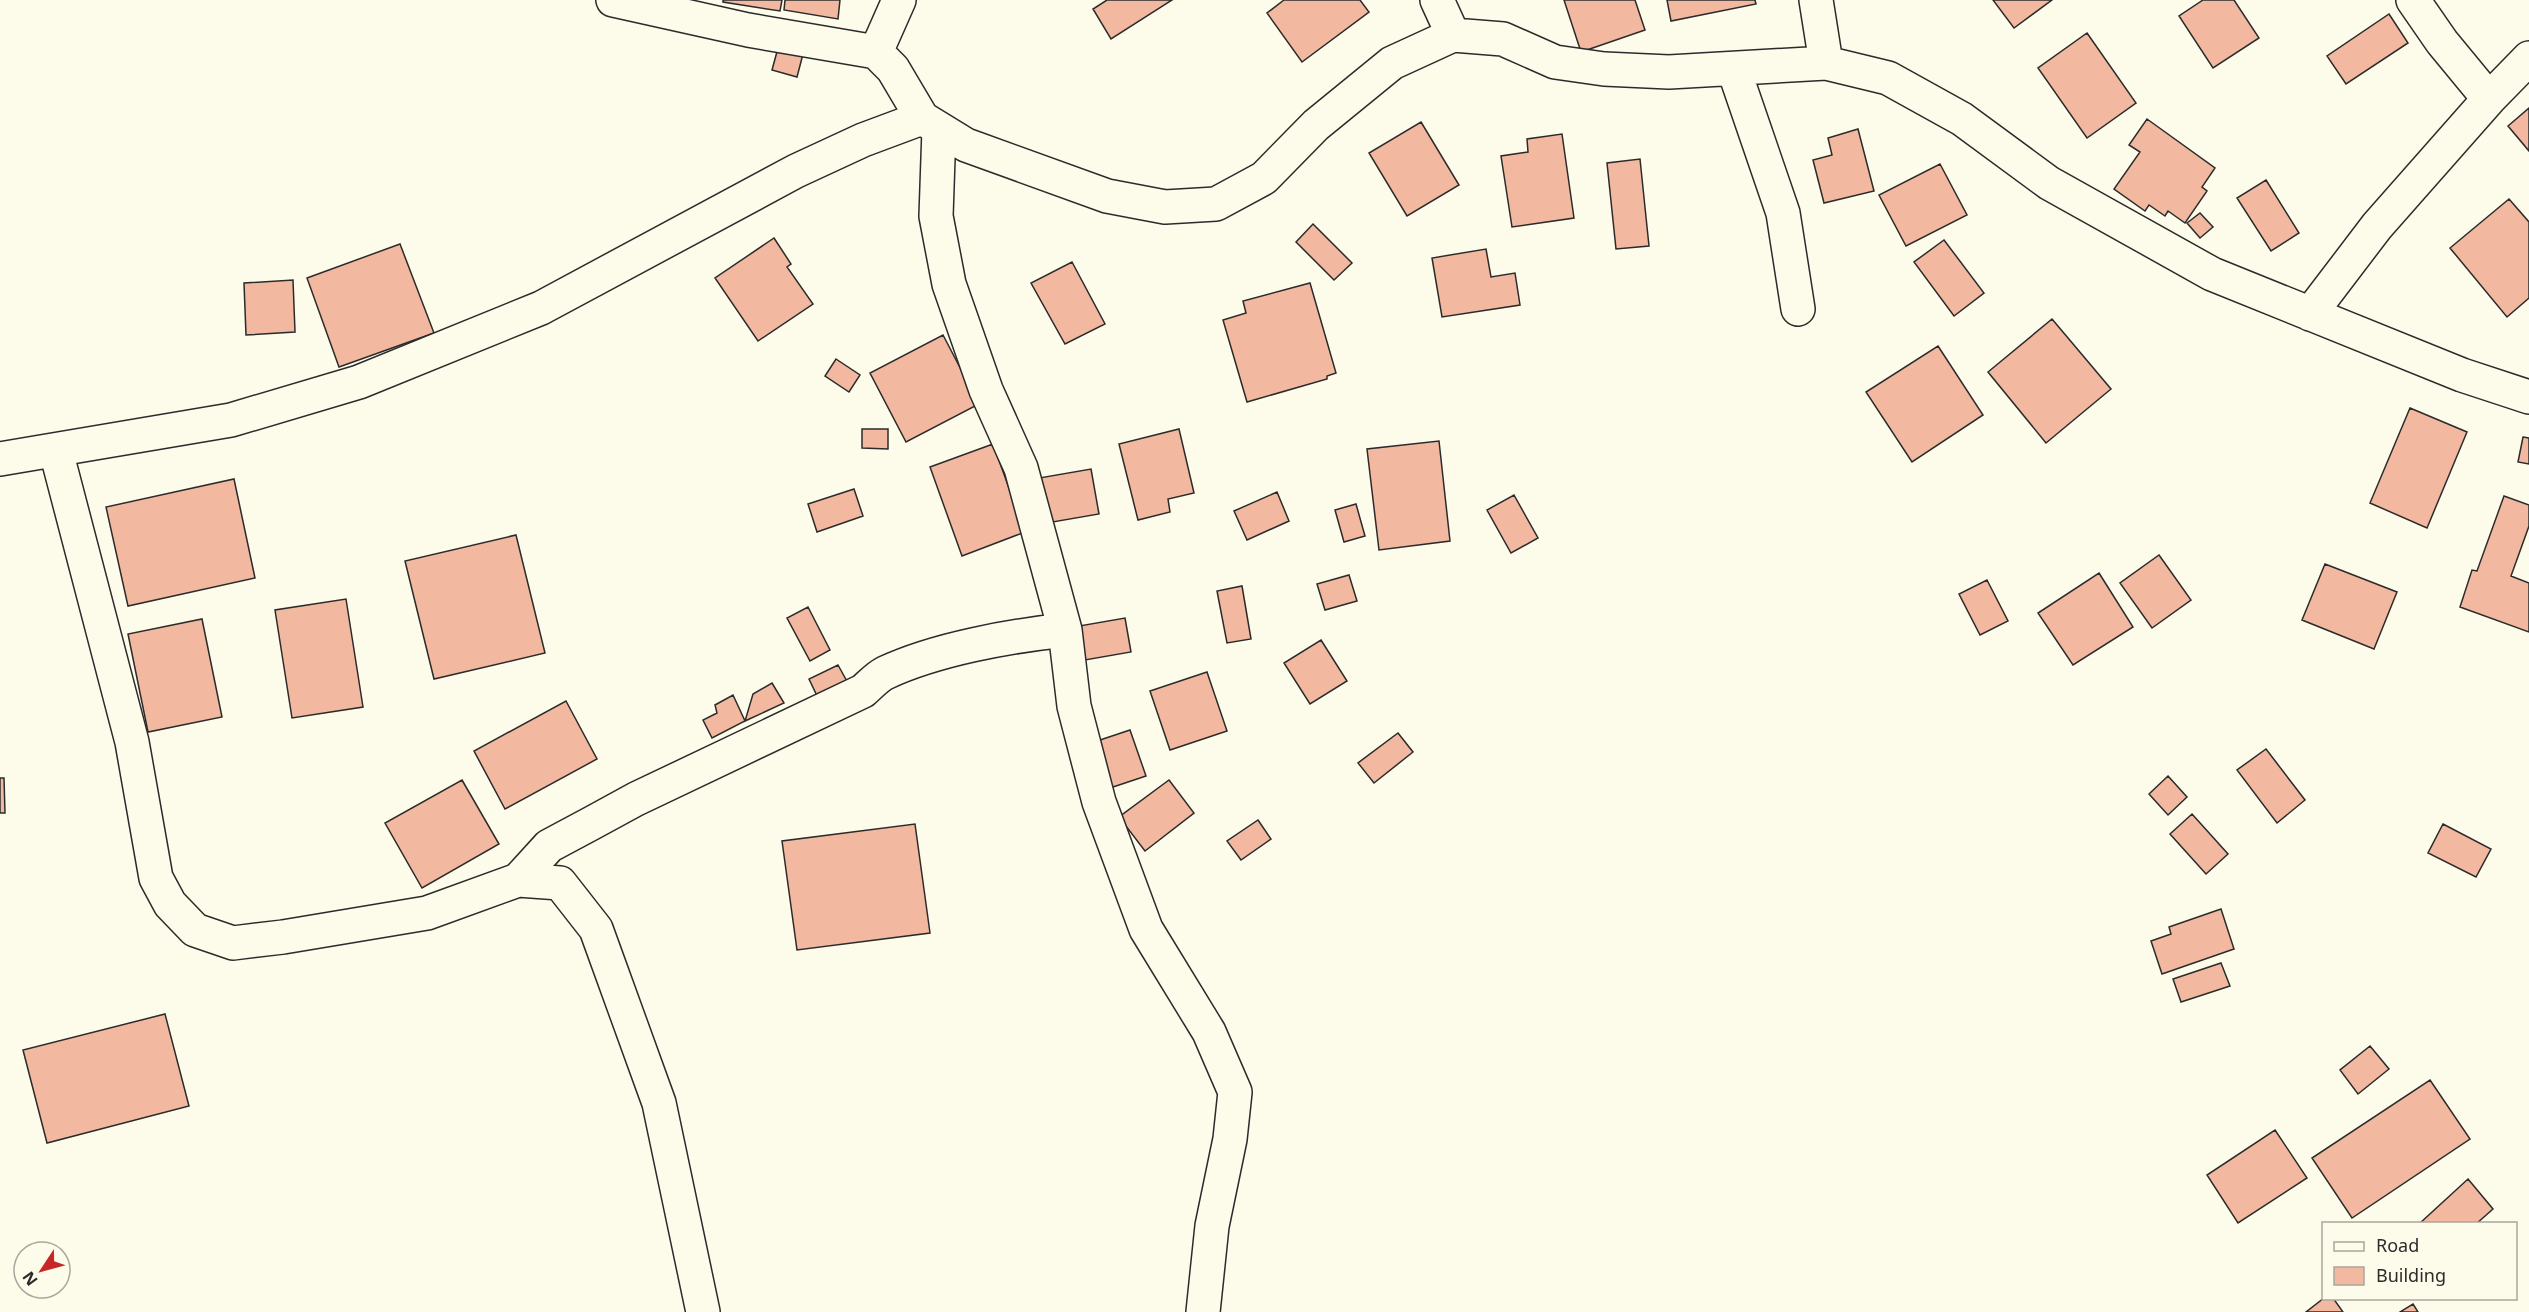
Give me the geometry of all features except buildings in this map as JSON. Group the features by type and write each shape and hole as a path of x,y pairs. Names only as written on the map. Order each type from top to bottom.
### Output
{"street":[{"path":"613,0 748,30 876,52 892,69 930,124 966,144 1107,196 1165,207 1216,204 1264,178 1316,125 1392,63 1453,35 1503,39 1555,62 1605,69 1669,72 1826,63 1888,78 1962,119 2049,183 2201,269 2462,375 2529,397"},
{"path":"876,52 899,0"},
{"path":"1437,0 1453,35"},
{"path":"1816,0 1826,63"},
{"path":"2414,0 2442,42 2489,99"},
{"path":"2310,314 2377,226 2489,99 2529,58"},
{"path":"1734,70 1783,213 1797,309"},
{"path":"0,459 231,420 359,381 540,308 796,171 863,140 930,124"},
{"path":"930,124 936,216 949,284 986,390 1021,468 1065,630 1074,706 1099,802 1146,929 1209,1032 1235,1092 1230,1139 1212,1226 1203,1312"},
{"path":"56,451 132,742 156,878 170,904 195,930 233,943 351,927 427,913 518,880 560,883 596,929 659,1104 703,1312"},
{"path":"518,880 549,846 636,798 863,691 883,674 970,647 1024,634 1065,630"}]}
